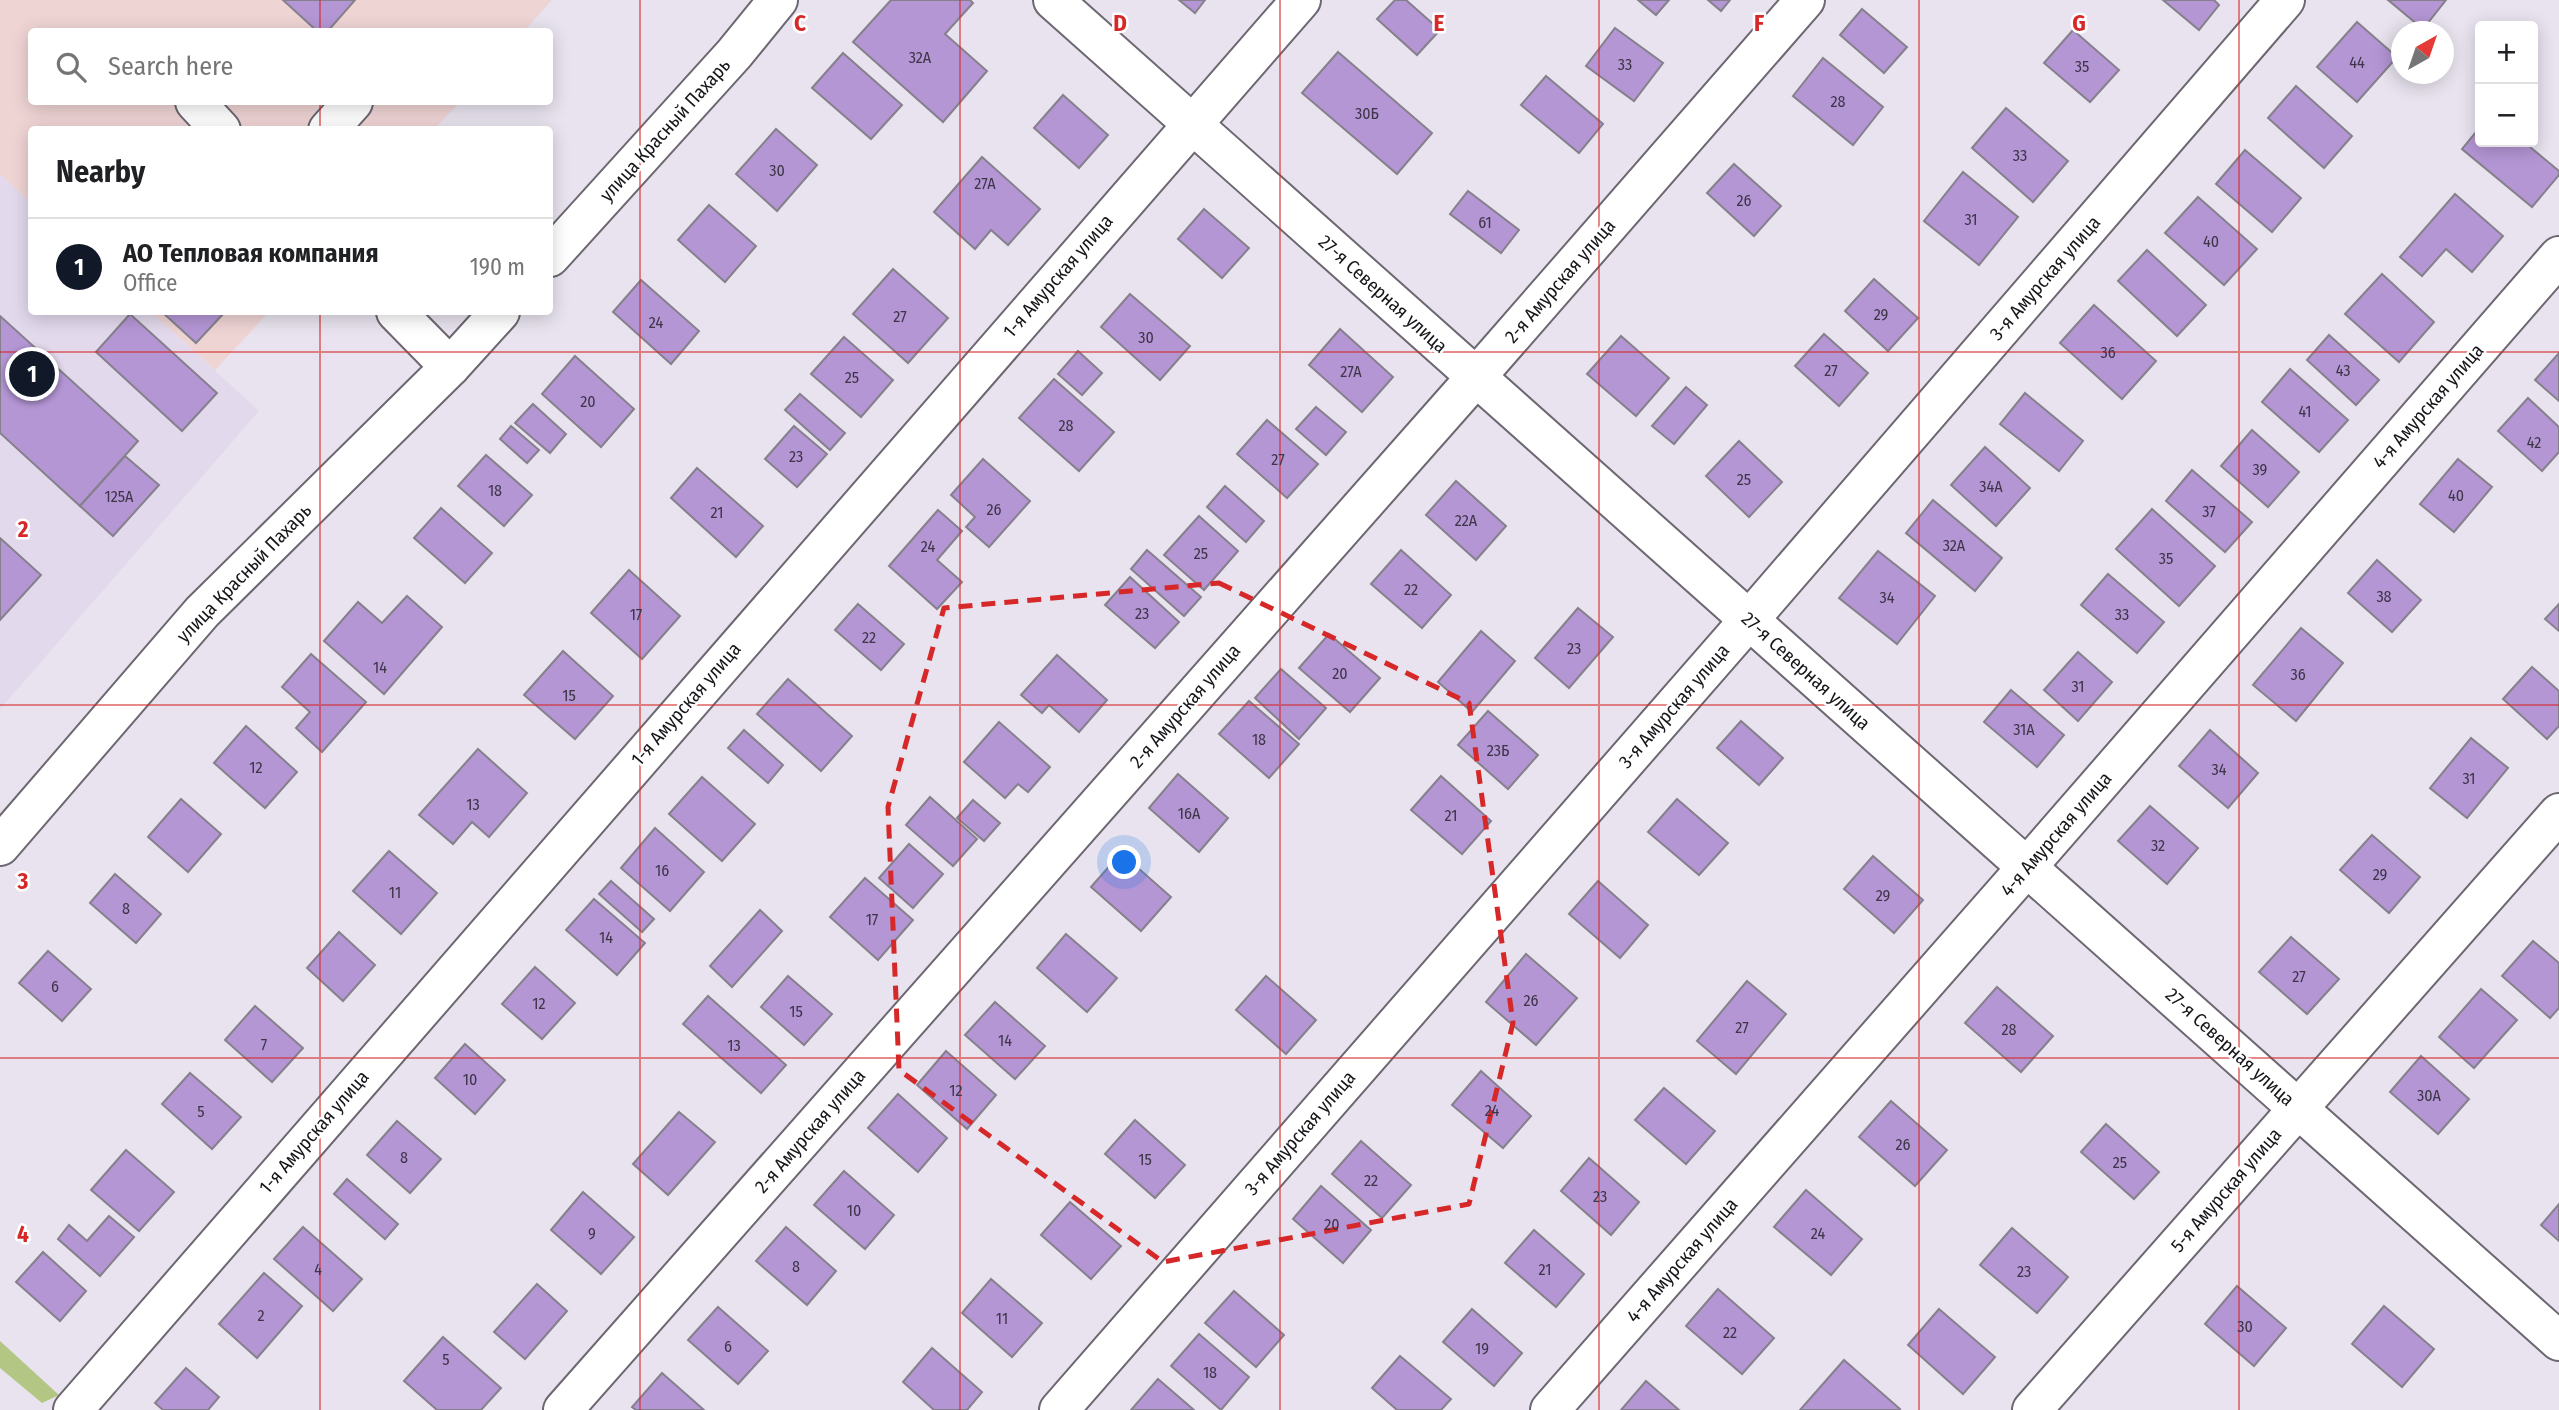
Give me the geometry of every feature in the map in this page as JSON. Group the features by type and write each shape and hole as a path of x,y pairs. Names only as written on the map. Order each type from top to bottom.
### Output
{"street":[{"name":"улица Красный Пахарь","path":"553,254 734,54 778,0"},
{"name":"27-я Северная улица","path":"1053,0 2559,1341"},
{"name":"1-я Амурская улица","path":"73,1410 1301,0"},
{"name":"2-я Амурская улица","path":"563,1410 1476,377 1805,0"},
{"name":"3-я Амурская улица","path":"1059,1410 1749,620 2285,0"},
{"path":"198,105 217,126"},
{"path":"332,126 350,105"},
{"name":"4-я Амурская улица","path":"1550,1410 2559,256"},
{"path":"399,315 450,367"},
{"name":"улица Красный Пахарь","path":"0,846 202,612 450,367 497,315"},
{"name":"5-я Амурская улица","path":"2032,1410 2559,813"}],"highlighted area":[{"path":"1219,583 1469,703 1513,1023 1469,1204 1163,1262 899,1070 888,807 944,608"}],"shaded area":[{"path":"0,0 552,0 527,28 28,28 28,105 457,105 437,126 28,126 28,200 0,174"},
{"path":"0,174 28,200 28,315 154,315 259,411 0,709"},
{"path":"154,315 266,315 215,370"}],"green space":[{"path":"0,1341 59,1395 42,1403 0,1368"}],"building":[{"path":"283,0 355,0 330,28 314,28"},
{"path":"891,0 970,0 973,3 945,34 987,71 943,122 853,42"},
{"path":"1179,0 1205,0 1195,13"},
{"path":"1395,0 1406,0 1440,30 1417,55 1377,19"},
{"path":"1638,0 1669,0 1656,15"},
{"path":"1708,0 1730,0 1721,11"},
{"path":"2163,0 2214,0 2219,5 2199,30"},
{"path":"2388,0 2446,0 2429,21 2413,21"},
{"path":"1862,9 1907,47 1884,73 1840,35"},
{"path":"2357,22 2391,52 2391,64 2357,102 2317,67"},
{"path":"1615,28 1663,63 1634,101 1586,66"},
{"path":"2073,30 2119,70 2090,102 2044,63"},
{"path":"1338,52 1432,133 1397,174 1302,93"},
{"path":"843,53 902,105 871,139 812,88"},
{"path":"1823,58 1883,107 1853,145 1793,96"},
{"path":"1546,76 1603,124 1579,153 1521,105"},
{"path":"2296,86 2352,136 2324,168 2268,118"},
{"path":"1063,95 1108,135 1079,168 1034,128"},
{"path":"2006,108 2068,161 2033,202 1972,148"},
{"path":"776,129 817,165 777,211 736,174"},
{"path":"2475,133 2475,147 2530,147 2559,171 2559,175 2532,207 2462,149"},
{"path":"2245,150 2301,198 2272,232 2216,184"},
{"path":"982,157 1040,209 1008,245 991,230 975,249 934,212"},
{"path":"1734,164 1781,206 1754,236 1707,193"},
{"path":"1963,172 2018,217 1979,265 1924,221"},
{"path":"1468,191 1519,230 1501,253 1450,214"},
{"path":"2455,194 2503,236 2472,272 2446,249 2422,276 2400,257"},
{"path":"2198,197 2257,249 2224,285 2165,233"},
{"path":"709,205 756,246 725,282 678,240"},
{"path":"1204,209 1249,248 1222,278 1178,239"},
{"path":"2147,250 2206,305 2177,336 2118,281"},
{"path":"893,269 948,318 908,363 853,314"},
{"path":"2382,274 2434,322 2399,362 2345,314"},
{"path":"1874,279 1918,318 1888,351 1845,311"},
{"path":"641,280 699,331 671,364 613,312"},
{"path":"1130,294 1190,346 1160,380 1101,327"},
{"path":"2094,305 2156,361 2122,399 2060,343"},
{"path":"131,315 217,393 182,431 96,352"},
{"path":"165,315 222,315 196,343"},
{"path":"0,316 138,441 80,506 0,433"},
{"path":"1340,329 1393,377 1362,412 1309,365"},
{"path":"1824,334 1868,373 1839,406 1795,366"},
{"path":"2329,335 2379,380 2356,405 2307,360"},
{"path":"1621,336 1669,378 1636,416 1587,374"},
{"path":"844,337 893,380 861,417 811,374"},
{"path":"1078,351 1102,373 1082,395 1058,374"},
{"path":"2559,353 2559,401 2535,380"},
{"path":"575,356 634,409 601,447 542,394"},
{"path":"2290,369 2348,420 2319,452 2262,402"},
{"path":"1054,379 1114,432 1079,471 1019,418"},
{"path":"1686,387 1707,405 1674,444 1652,426"},
{"path":"2025,393 2083,441 2059,471 2000,424"},
{"path":"800,394 845,433 830,450 785,410"},
{"path":"2528,398 2559,427 2559,452 2542,471 2498,431"},
{"path":"533,404 566,434 550,453 515,423"},
{"path":"1316,407 1346,432 1326,455 1296,429"},
{"path":"1267,420 1318,464 1287,498 1237,454"},
{"path":"511,426 539,450 527,463 500,439"},
{"path":"794,426 827,454 797,487 765,459"},
{"path":"2252,430 2299,472 2268,507 2221,466"},
{"path":"1739,441 1782,482 1749,517 1706,476"},
{"path":"1985,447 2030,488 1996,526 1951,485"},
{"path":"486,455 532,495 504,526 458,486"},
{"path":"125,456 159,485 113,536 80,506"},
{"path":"983,459 1030,501 989,547 966,527 975,517 951,495"},
{"path":"2458,459 2492,487 2454,532 2420,504"},
{"path":"697,468 763,526 736,557 671,498"},
{"path":"2192,470 2252,522 2225,552 2166,501"},
{"path":"1456,481 1506,526 1476,560 1426,515"},
{"path":"1225,486 1264,521 1246,542 1207,507"},
{"path":"1933,500 2002,558 1975,591 1906,533"},
{"path":"441,508 492,553 465,583 414,538"},
{"path":"2152,509 2215,566 2179,606 2116,549"},
{"path":"938,510 962,531 937,560 962,582 937,609 889,566"},
{"path":"1199,516 1238,551 1204,590 1164,555"},
{"path":"0,538 41,575 0,620"},
{"path":"1147,550 1201,597 1184,616 1131,569"},
{"path":"1401,550 1451,595 1422,628 1371,584"},
{"path":"1878,551 1935,596 1897,644 1839,598"},
{"path":"2377,560 2421,600 2392,632 2348,593"},
{"path":"629,570 680,616 642,659 591,613"},
{"path":"2108,574 2164,622 2137,653 2081,605"},
{"path":"1130,577 1179,622 1155,648 1105,605"},
{"path":"407,596 442,627 384,694 324,641 358,602 382,623"},
{"path":"858,604 904,644 881,670 835,630"},
{"path":"2559,604 2559,631 2545,619"},
{"path":"1578,608 1613,637 1569,688 1535,658"},
{"path":"2301,628 2343,663 2296,721 2253,685"},
{"path":"1481,631 1515,661 1472,712 1438,682"},
{"path":"1329,634 1380,678 1350,712 1299,668"},
{"path":"563,651 613,696 575,739 524,695"},
{"path":"2078,652 2112,682 2078,721 2044,690"},
{"path":"311,654 366,702 322,752 296,728 310,712 282,687"},
{"path":"1057,655 1107,700 1079,732 1049,705 1042,713 1021,695"},
{"path":"2532,667 2559,691 2559,726 2547,739 2503,699"},
{"path":"1281,669 1326,708 1299,739 1255,698"},
{"path":"788,679 852,736 821,771 757,714"},
{"path":"2011,690 2064,735 2037,767 1984,722"},
{"path":"1249,701 1299,744 1269,778 1219,734"},
{"path":"1488,711 1538,755 1508,789 1458,745"},
{"path":"1741,721 1783,758 1759,785 1717,748"},
{"path":"999,722 1050,767 1028,792 1018,784 1005,798 964,762"},
{"path":"246,726 297,772 265,808 214,763"},
{"path":"744,730 783,765 768,783 728,748"},
{"path":"2210,730 2258,773 2228,808 2179,766"},
{"path":"2471,738 2508,768 2467,818 2430,788"},
{"path":"478,749 527,793 489,837 472,822 453,844 419,815"},
{"path":"1178,774 1228,818 1199,852 1149,808"},
{"path":"1441,776 1491,821 1462,854 1411,810"},
{"path":"702,777 755,824 722,861 669,814"},
{"path":"930,797 977,839 953,866 906,825"},
{"path":"181,799 221,834 188,872 148,837"},
{"path":"1677,799 1728,843 1699,875 1648,832"},
{"path":"973,800 1000,823 984,841 957,818"},
{"path":"2150,806 2198,848 2167,884 2118,841"},
{"path":"655,828 704,872 670,911 621,868"},
{"path":"2372,835 2420,877 2389,913 2340,870"},
{"path":"909,844 943,874 913,908 879,878"},
{"path":"389,851 437,893 401,934 353,891"},
{"path":"1121,853 1171,897 1141,931 1091,887"},
{"path":"1873,856 1923,900 1894,933 1844,889"},
{"path":"115,874 161,914 136,943 90,903"},
{"path":"865,878 913,920 878,960 830,917"},
{"path":"611,881 654,919 642,932 599,894"},
{"path":"1598,881 1648,925 1620,958 1569,914"},
{"path":"594,899 645,943 617,975 566,930"},
{"path":"760,910 782,931 732,987 710,966"},
{"path":"339,932 375,965 343,1001 307,968"},
{"path":"1066,934 1117,978 1087,1012 1037,968"},
{"path":"2291,937 2339,979 2307,1014 2259,972"},
{"path":"2533,941 2559,963 2559,1008 2550,1018 2502,976"},
{"path":"48,951 91,989 62,1021 19,983"},
{"path":"1526,954 1577,998 1536,1045 1486,1002"},
{"path":"535,967 575,1003 542,1039 502,1004"},
{"path":"788,976 832,1014 804,1045 761,1007"},
{"path":"1266,976 1316,1020 1286,1054 1236,1010"},
{"path":"1747,981 1786,1014 1736,1074 1697,1041"},
{"path":"1997,987 2053,1036 2021,1072 1965,1023"},
{"path":"2481,989 2517,1020 2474,1068 2439,1037"},
{"path":"708,996 786,1065 761,1093 683,1024"},
{"path":"995,1002 1045,1046 1015,1079 965,1035"},
{"path":"255,1006 303,1048 272,1082 225,1040"},
{"path":"465,1044 505,1080 475,1114 435,1078"},
{"path":"946,1051 996,1095 967,1129 917,1085"},
{"path":"2421,1056 2469,1099 2438,1134 2390,1092"},
{"path":"1481,1071 1531,1116 1503,1148 1452,1105"},
{"path":"190,1073 241,1117 212,1149 162,1104"},
{"path":"1664,1088 1715,1131 1686,1164 1635,1120"},
{"path":"898,1094 947,1138 918,1172 868,1128"},
{"path":"1891,1101 1947,1150 1915,1186 1859,1137"},
{"path":"679,1112 715,1142 668,1195 633,1164"},
{"path":"1135,1120 1185,1165 1155,1198 1105,1154"},
{"path":"397,1121 441,1159 410,1193 367,1155"},
{"path":"2106,1124 2159,1172 2134,1199 2081,1152"},
{"path":"1361,1141 1411,1185 1382,1218 1332,1174"},
{"path":"126,1150 174,1192 139,1231 91,1190"},
{"path":"1589,1158 1639,1202 1611,1235 1561,1191"},
{"path":"844,1171 894,1215 865,1249 814,1205"},
{"path":"347,1179 398,1224 385,1239 334,1194"},
{"path":"1321,1186 1371,1230 1343,1263 1293,1219"},
{"path":"1806,1190 1862,1239 1831,1275 1774,1227"},
{"path":"583,1192 634,1237 601,1274 551,1230"},
{"path":"1070,1202 1121,1246 1091,1279 1041,1235"},
{"path":"2559,1204 2559,1241 2541,1225"},
{"path":"109,1216 134,1237 100,1276 58,1239 69,1225 87,1241"},
{"path":"303,1227 362,1279 333,1311 274,1259"},
{"path":"786,1227 836,1271 807,1305 756,1261"},
{"path":"2012,1228 2068,1277 2037,1313 1980,1265"},
{"path":"1534,1230 1584,1274 1556,1307 1505,1263"},
{"path":"43,1252 86,1291 60,1321 16,1282"},
{"path":"264,1273 302,1306 257,1358 219,1324"},
{"path":"991,1279 1042,1323 1012,1357 962,1313"},
{"path":"537,1284 567,1311 525,1359 494,1332"},
{"path":"2237,1286 2286,1328 2254,1366 2205,1324"},
{"path":"1718,1289 1774,1338 1742,1374 1686,1326"},
{"path":"1234,1291 1284,1335 1256,1367 1205,1323"},
{"path":"2384,1306 2434,1349 2402,1387 2352,1344"},
{"path":"718,1307 768,1351 738,1384 688,1340"},
{"path":"1472,1309 1522,1353 1494,1386 1443,1342"},
{"path":"1939,1309 1995,1357 1963,1394 1908,1345"},
{"path":"1199,1334 1249,1377 1221,1410 1171,1366"},
{"path":"443,1337 501,1388 481,1410 437,1410 404,1381"},
{"path":"932,1348 982,1392 967,1410 934,1410 903,1382"},
{"path":"1400,1356 1451,1399 1441,1410 1397,1410 1372,1388"},
{"path":"1844,1360 1900,1409 1800,1410"},
{"path":"186,1368 219,1397 208,1410 163,1410 155,1403"},
{"path":"662,1373 704,1410 636,1410 632,1407"},
{"path":"1158,1379 1194,1410 1131,1410"},
{"path":"1646,1381 1679,1410 1621,1410"}],"place":[{"name":"АО Тепловая компания","path":"32,374"}]}
